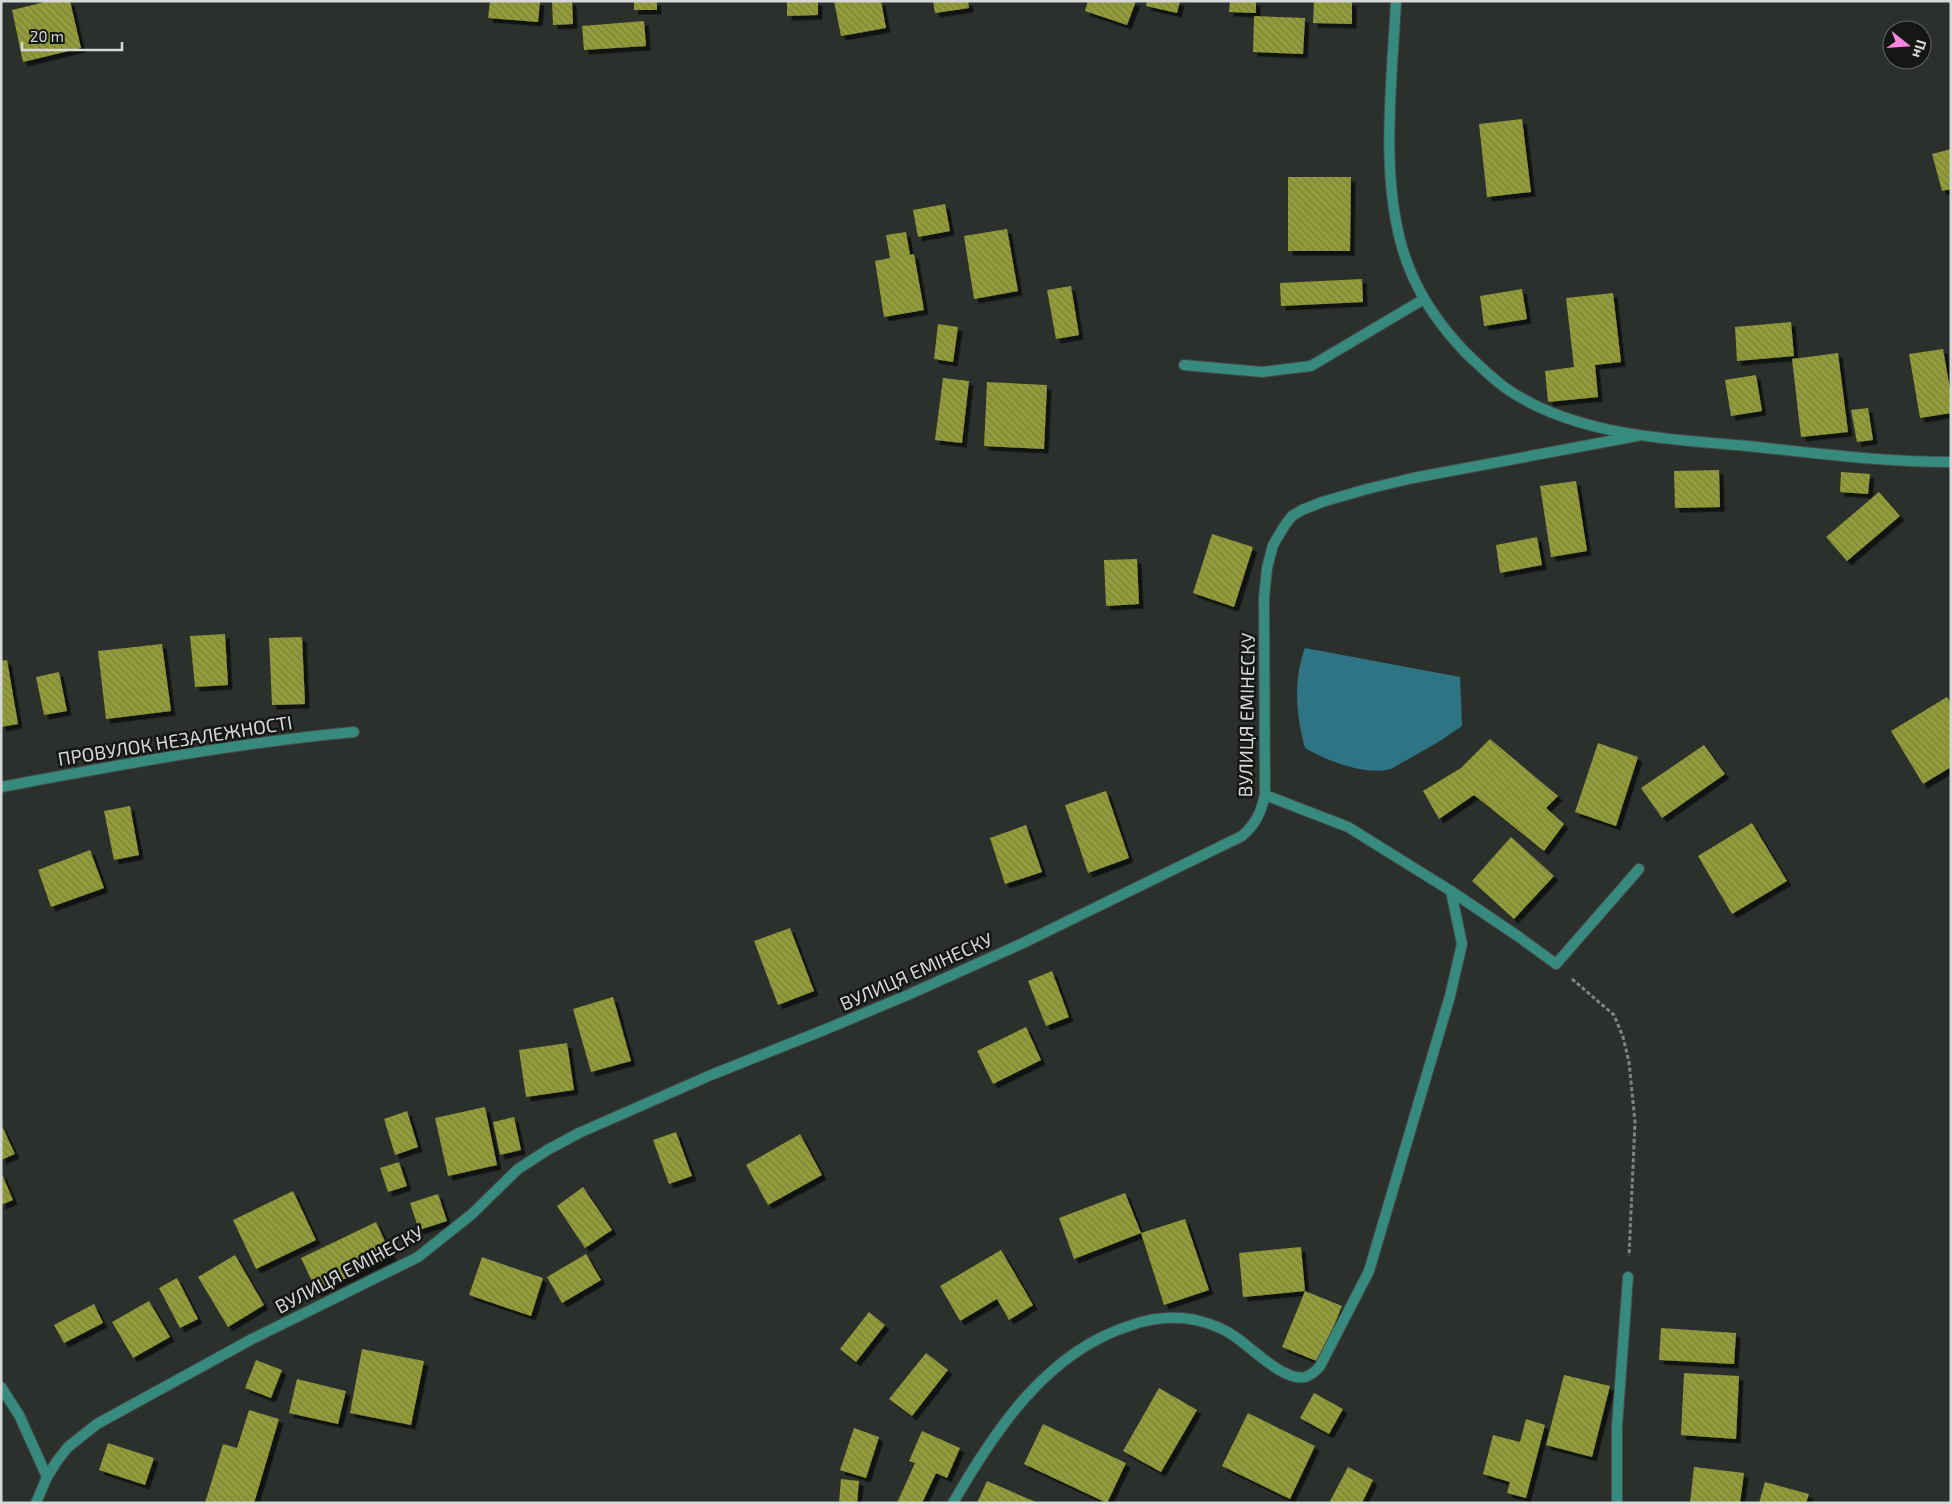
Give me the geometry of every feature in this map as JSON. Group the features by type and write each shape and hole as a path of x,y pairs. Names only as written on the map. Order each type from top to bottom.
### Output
{"street":[{"path":"1396,1 1390,137 1391,184 1397,225 1408,264 1424,299 1455,341 1488,374 1511,392 1535,406 1572,420 1637,436 1865,458 1951,462"},
{"path":"1184,365 1262,372 1312,366 1424,299"},
{"name":"ВУЛИЦЯ ЕМІНЕСКУ","path":"36,1503 56,1461 68,1447 97,1424 254,1338 418,1257 472,1214 518,1169 550,1149 579,1133 711,1075 910,994 1021,944 1227,845 1242,836 1251,828 1258,817 1265,795 1264,598 1267,568 1278,534 1292,516 1322,502 1367,488 1637,436"},
{"name":"ПРОВУЛОК НЕЗАЛЕЖНОСТІ","path":"1,787 286,738 354,732"},
{"path":"1265,795 1348,828 1451,891 1556,964 1639,869"},
{"path":"953,1503 979,1457 1026,1397 1054,1369 1081,1347 1116,1330 1140,1322 1163,1318 1195,1320 1232,1334 1276,1368 1295,1377 1304,1377 1311,1374 1320,1366 1369,1271 1450,996 1462,944 1451,891"},
{"path":"1617,1503 1617,1426 1628,1277"},
{"path":"1,1387 19,1415 47,1477"}],"path":[{"path":"1556,964 1614,1015 1623,1038 1629,1062 1635,1122 1628,1277"}],"water":[{"path":"1305,648 1460,677 1462,726 1391,769 1381,771 1347,766 1314,753 1305,748 1298,711 1297,685"}],"building":[{"path":"49,1 70,1 81,48 23,62 12,10"},
{"path":"490,1 540,1 538,22 488,18"},
{"path":"552,1 572,1 573,24 553,25"},
{"path":"634,1 657,1 657,10 634,10"},
{"path":"787,1 818,1 818,15 787,16"},
{"path":"834,1 881,1 886,28 841,36"},
{"path":"933,1 968,1 969,8 935,13"},
{"path":"1088,1 1136,1 1127,25 1085,11"},
{"path":"1147,1 1180,1 1177,13 1146,6"},
{"path":"1230,1 1256,1 1256,13 1229,12"},
{"path":"1314,1 1352,1 1352,24 1313,23"},
{"path":"1254,16 1305,18 1303,54 1253,52"},
{"path":"644,21 646,46 584,50 582,26"},
{"path":"1522,119 1531,192 1487,197 1479,124"},
{"path":"1951,149 1951,189 1942,191 1932,154"},
{"path":"1288,177 1351,177 1350,251 1288,251"},
{"path":"945,204 950,231 918,237 913,210"},
{"path":"1007,229 1018,291 974,299 964,236"},
{"path":"906,232 910,255 914,254 924,310 884,317 875,261 890,258 886,235"},
{"path":"1362,279 1363,302 1281,306 1280,283"},
{"path":"1071,286 1079,335 1056,339 1047,290"},
{"path":"1522,289 1527,319 1484,326 1480,296"},
{"path":"1613,293 1621,362 1595,365 1598,397 1548,402 1545,371 1574,367 1566,298"},
{"path":"1791,322 1794,356 1737,361 1735,327"},
{"path":"938,324 958,327 953,362 934,359"},
{"path":"1943,349 1951,395 1951,413 1920,418 1909,354"},
{"path":"1838,353 1848,432 1801,437 1792,359"},
{"path":"1756,375 1762,411 1731,416 1725,380"},
{"path":"943,378 969,381 962,443 935,440"},
{"path":"987,382 1047,385 1044,449 984,446"},
{"path":"1868,408 1873,440 1857,442 1851,410"},
{"path":"1719,470 1720,507 1675,508 1674,471"},
{"path":"1841,472 1870,474 1868,494 1840,492"},
{"path":"1576,481 1587,551 1551,557 1540,486"},
{"path":"1879,492 1900,516 1847,561 1826,537"},
{"path":"1212,534 1253,547 1234,607 1193,593"},
{"path":"1537,537 1542,565 1500,573 1496,545"},
{"path":"1137,559 1139,604 1106,606 1104,560"},
{"path":"225,634 228,685 195,687 190,636"},
{"path":"302,637 305,704 272,705 269,638"},
{"path":"162,644 171,711 106,719 98,651"},
{"path":"7,660 18,724 1,727 1,661"},
{"path":"59,672 67,711 44,715 36,677"},
{"path":"1947,697 1951,704 1951,767 1923,784 1891,731"},
{"path":"1490,739 1558,796 1546,808 1564,824 1544,851 1474,795 1439,819 1423,791 1461,768"},
{"path":"1598,743 1638,757 1616,826 1575,812"},
{"path":"1704,745 1725,774 1662,818 1641,788"},
{"path":"1106,791 1129,858 1088,873 1065,805"},
{"path":"130,806 139,855 114,860 104,811"},
{"path":"1752,823 1787,881 1732,914 1698,856"},
{"path":"1026,825 1042,872 1005,884 990,838"},
{"path":"1511,837 1554,876 1514,919 1472,881"},
{"path":"90,850 104,888 51,907 38,870"},
{"path":"790,928 814,991 778,1005 754,941"},
{"path":"1052,971 1069,1017 1046,1026 1028,981"},
{"path":"613,997 631,1061 591,1072 573,1009"},
{"path":"1026,1027 1041,1060 993,1084 977,1051"},
{"path":"567,1043 574,1090 526,1097 519,1050"},
{"path":"485,1107 497,1165 448,1176 435,1118"},
{"path":"407,1111 418,1147 395,1155 384,1119"},
{"path":"514,1117 521,1150 500,1155 493,1122"},
{"path":"1,1124 15,1154 1,1160"},
{"path":"676,1132 692,1176 669,1184 653,1140"},
{"path":"800,1134 822,1175 768,1205 746,1165"},
{"path":"399,1162 407,1186 388,1192 380,1168"},
{"path":"1,1172 13,1200 1,1205"},
{"path":"583,1187 612,1230 585,1248 557,1206"},
{"path":"293,1191 316,1240 256,1269 233,1220"},
{"path":"1125,1193 1141,1233 1074,1259 1059,1218"},
{"path":"438,1194 447,1221 419,1230 410,1203"},
{"path":"1185,1219 1209,1290 1164,1305 1141,1233"},
{"path":"376,1222 392,1256 317,1292 301,1258"},
{"path":"1301,1247 1305,1291 1243,1297 1239,1253"},
{"path":"1001,1250 1033,1305 1009,1320 997,1299 960,1321 940,1286"},
{"path":"586,1254 601,1280 562,1303 547,1277"},
{"path":"235,1255 264,1305 228,1327 198,1277"},
{"path":"482,1257 543,1278 531,1316 469,1295"},
{"path":"177,1278 198,1319 180,1328 159,1288"},
{"path":"1305,1291 1342,1306 1319,1362 1282,1347"},
{"path":"149,1301 170,1337 133,1358 112,1322"},
{"path":"94,1304 103,1323 64,1343 54,1325"},
{"path":"869,1312 885,1325 856,1362 840,1349"},
{"path":"1661,1328 1736,1333 1734,1364 1659,1360"},
{"path":"362,1349 424,1361 411,1425 350,1413"},
{"path":"926,1353 948,1370 912,1416 889,1399"},
{"path":"256,1360 282,1370 271,1398 245,1388"},
{"path":"1684,1373 1739,1376 1736,1439 1681,1435"},
{"path":"1564,1375 1610,1386 1592,1457 1546,1445"},
{"path":"297,1379 346,1391 338,1424 289,1413"},
{"path":"1159,1388 1197,1410 1161,1472 1123,1451"},
{"path":"1314,1393 1343,1409 1329,1434 1300,1418"},
{"path":"249,1410 279,1419 254,1503 205,1503 223,1444 237,1448"},
{"path":"1248,1413 1315,1446 1290,1499 1222,1466"},
{"path":"1526,1419 1545,1425 1526,1498 1507,1493 1510,1482 1483,1474 1493,1435 1520,1442"},
{"path":"1043,1424 1126,1463 1107,1503 1024,1464"},
{"path":"854,1428 879,1437 866,1478 840,1470"},
{"path":"922,1431 960,1448 947,1478 936,1473 922,1503 897,1503 915,1463 909,1461"},
{"path":"108,1443 154,1458 145,1485 99,1470"},
{"path":"1348,1467 1373,1480 1362,1503 1329,1503"},
{"path":"1694,1467 1744,1473 1740,1503 1690,1503"},
{"path":"841,1479 859,1481 857,1503 839,1503"},
{"path":"987,1481 1038,1503 977,1503"},
{"path":"1765,1482 1809,1494 1806,1503 1759,1503"}]}
